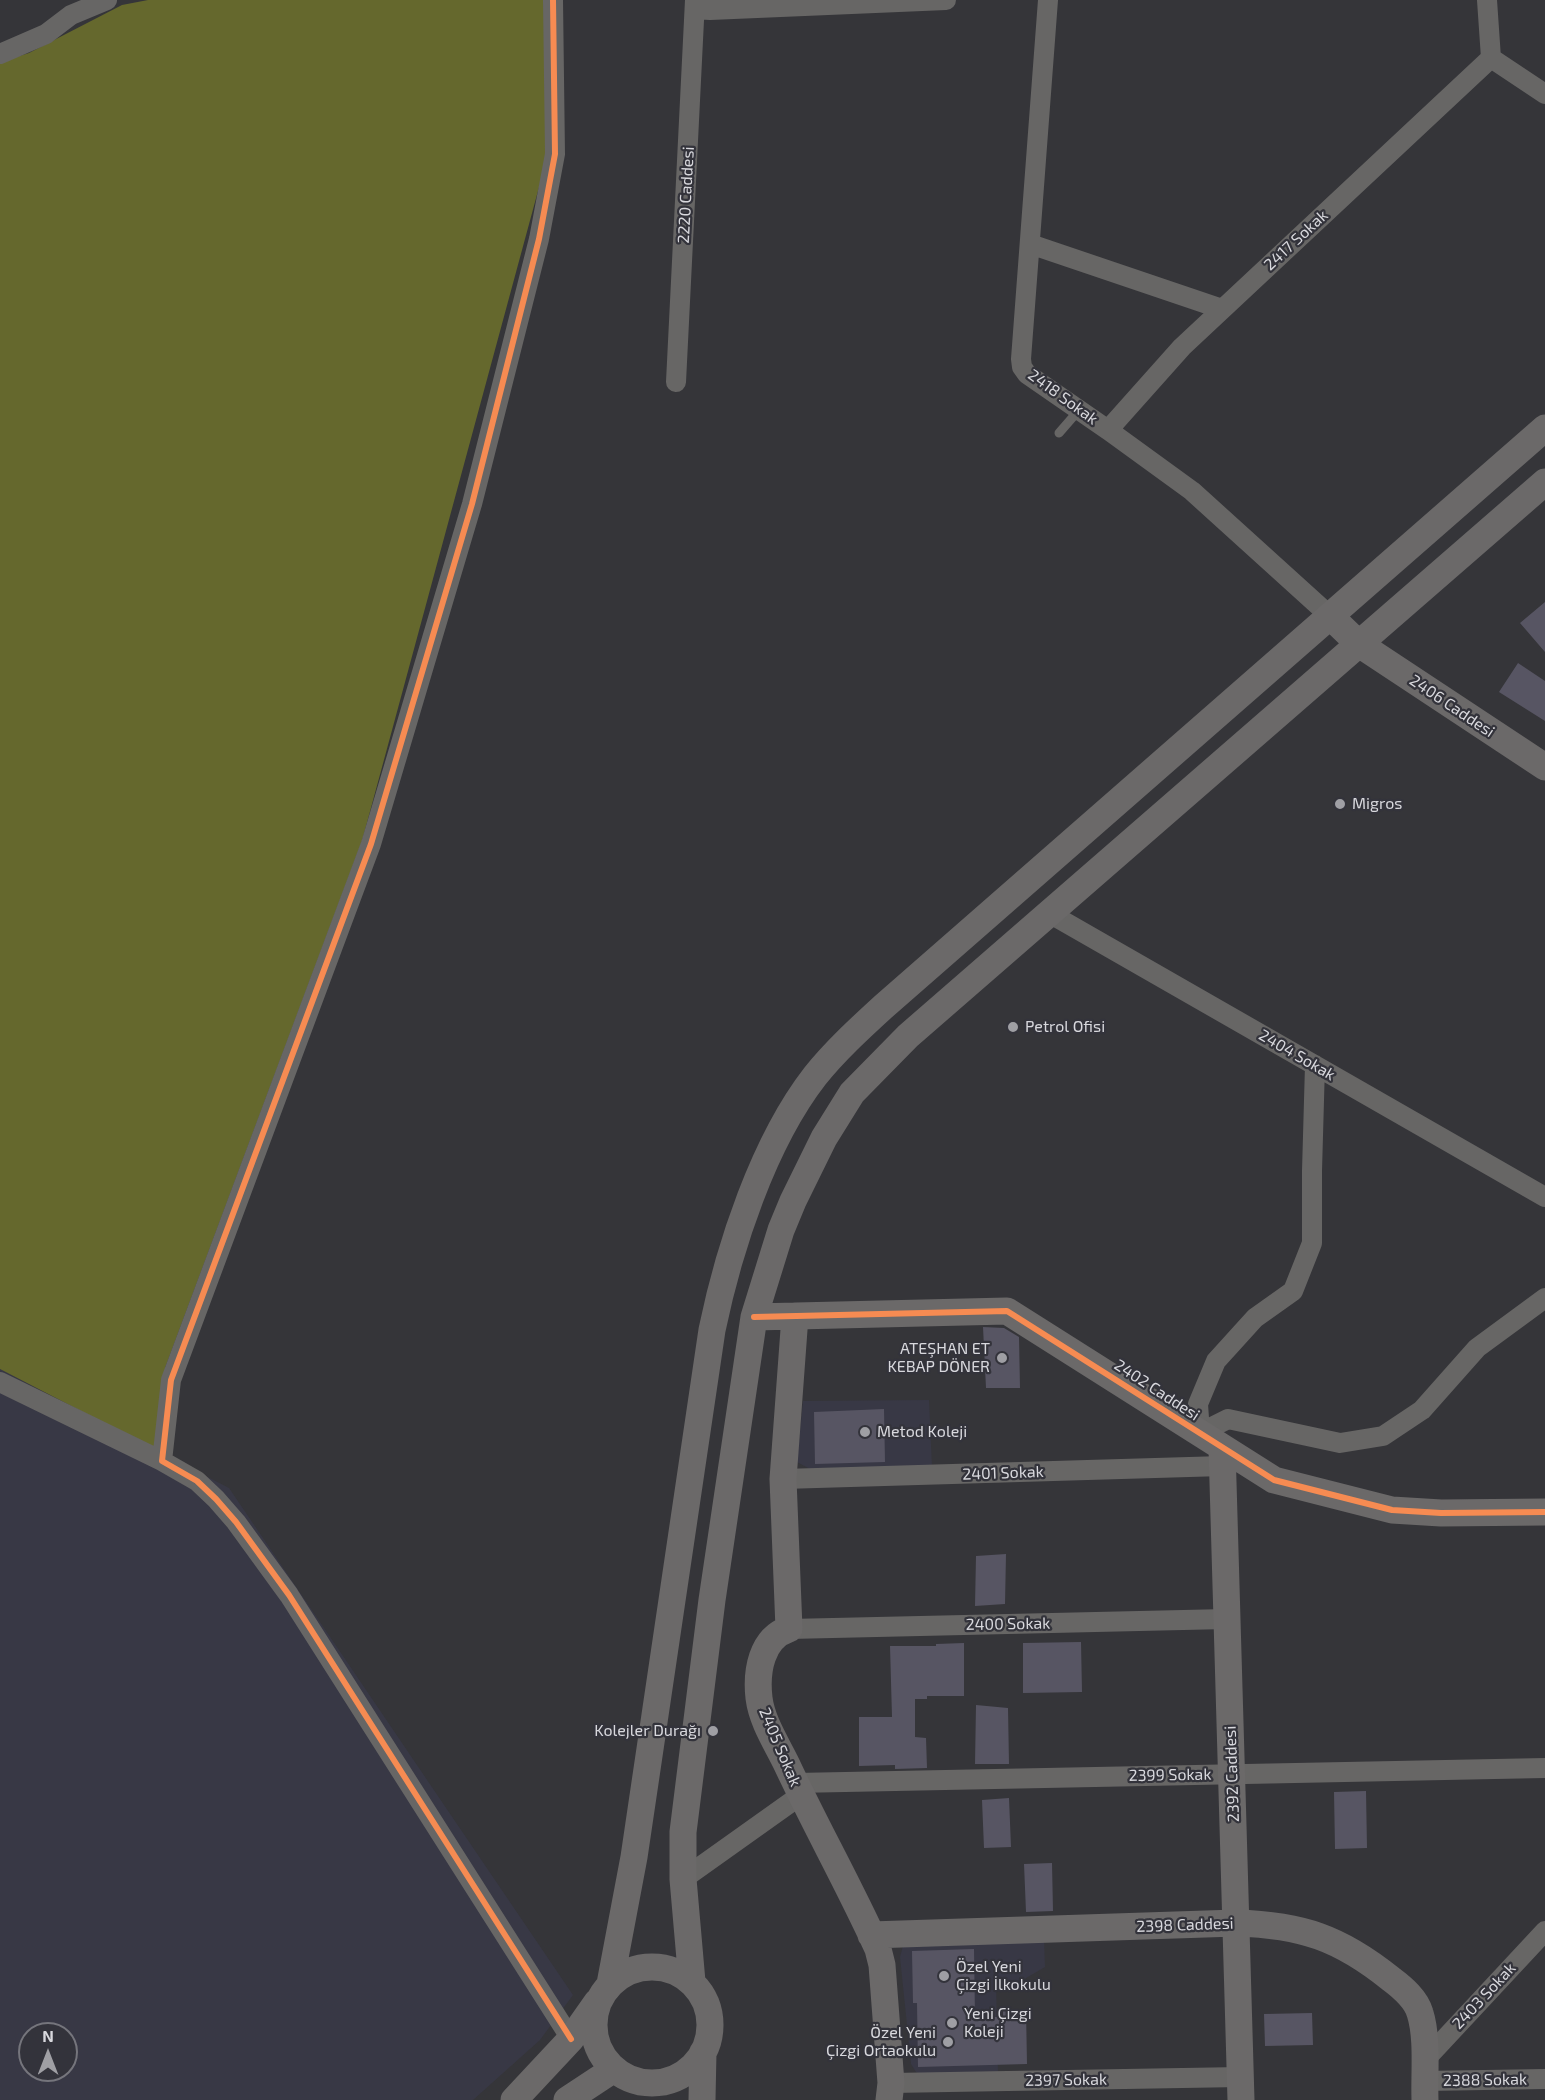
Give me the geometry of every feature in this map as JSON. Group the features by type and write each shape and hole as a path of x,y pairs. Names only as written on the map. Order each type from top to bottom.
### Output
{"main road":[{"path":"628,2083 602,2056 595,2040 593,2023 596,2006 605,1992 634,1857 712,1330 722,1281 730,1256 777,1138 800,1096 832,1056 883,1007 1545,428"},
{"path":"692,1982 683,1879 683,1832 710,1611 754,1317 792,1201 824,1138 852,1093 908,1036 1545,482"},
{"name":"2406 Caddesi","path":"1330,616 1359,644 1545,768"},
{"name":"2402 Caddesi","path":"754,1317 1007,1311 1215,1449 1274,1480 1392,1510 1441,1513 1545,1512"},
{"path":"789,1629 783,1479 795,1316"},
{"name":"2392 Caddesi","path":"1215,1449 1227,1619 1241,2089"},
{"name":"2405 Sokak","path":"789,1629 773,1636 767,1644 762,1659 759,1687 763,1715 871,1935 882,1965 890,2092"},
{"name":"2398 Caddesi","path":"871,1935 1236,1923 1286,1926 1312,1932 1343,1946 1373,1965 1412,1997 1420,2011 1423,2027 1424,2081"},
{"path":"514,2100 571,2039 616,1978 631,1970 646,1967 663,1967 678,1972 692,1982 703,1997 709,2015 709,2034 703,2052 702,2100"},
{"path":"567,2100 628,2083 663,2082 691,2067 703,2052"}],"street":[{"path":"0,54 46,34 71,15 107,0"},
{"path":"162,1461 171,1380 371,844 472,504 539,239 555,154 553,0"},
{"path":"695,5 710,10 946,0"},
{"name":"2418 Sokak","path":"1048,0 1022,367 1027,374 1192,492 1330,616"},
{"path":"1487,0 1491,58 1545,94"},
{"name":"2220 Caddesi","path":"676,382 695,5"},
{"name":"2417 Sokak","path":"1108,430 1182,347 1491,58"},
{"path":"1030,244 1222,309"},
{"name":"2404 Sokak","path":"1049,913 1545,1197"},
{"path":"1215,1449 1198,1404 1216,1361 1255,1318 1293,1291 1312,1243 1315,1065"},
{"path":"1215,1449 1228,1419 1340,1443 1383,1436 1422,1410 1477,1348 1545,1298"},
{"path":"0,1382 162,1461 197,1481 236,1521 289,1595 571,2039"},
{"name":"2401 Sokak","path":"783,1479 1215,1449"},
{"name":"2400 Sokak","path":"789,1629 1227,1619"},
{"name":"2399 Sokak","path":"798,1789 1232,1774 1545,1767"},
{"path":"683,1879 798,1789"},
{"name":"2403 Sokak","path":"1424,2081 1545,1931"},
{"name":"2388 Sokak","path":"1424,2081 1545,2079"},
{"name":"2397 Sokak","path":"890,2092 1241,2089"}],"lane":[{"path":"1059,433 1079,410"}],"shaded area":[{"path":"0,1369 229,1488 573,1995 540,2040 473,2100 0,2100"},
{"name":"Metod Koleji","path":"929,1400 932,1467 810,1469 797,1462 803,1401"},
{"name":"Yeni Çizgi Koleji","path":"1044,1938 1045,1967 1021,1981 996,1981 998,2072 923,2075 916,2072 911,2064 900,1957 904,1942"}],"green space":[{"path":"148,0 548,0 548,154 362,841 165,1368 160,1452 0,1369 0,62 29,53 122,5"}],"building":[{"path":"1545,602 1545,652 1520,623"},
{"path":"1518,663 1545,681 1545,721 1499,692"},
{"name":"ATEŞHAN ET KEBAP DÖNER","path":"983,1327 1004,1328 1019,1337 1020,1388 986,1388"},
{"path":"884,1409 885,1462 815,1464 814,1412"},
{"path":"1006,1554 1005,1604 975,1606 976,1556"},
{"path":"1081,1642 1082,1692 1023,1693 1023,1643"},
{"path":"964,1643 964,1696 927,1696 927,1699 915,1699 915,1737 926,1738 927,1768 895,1769 895,1765 859,1766 859,1717 892,1717 890,1646 936,1646 936,1644"},
{"path":"976,1705 1008,1708 1009,1764 975,1764"},
{"path":"1366,1791 1367,1848 1335,1849 1334,1792"},
{"path":"1009,1798 1011,1847 984,1848 982,1800"},
{"path":"1052,1863 1053,1911 1026,1912 1024,1864"},
{"path":"974,1949 975,2017 1003,2017 1003,2010 1026,2010 1027,2064 918,2067 917,2003 913,2003 912,1951"},
{"path":"1312,2013 1313,2045 1265,2046 1264,2014"}],"cycle path":[{"path":"553,0 555,154 539,239 472,504 371,844 171,1380 162,1461 197,1481 216,1499 236,1522 289,1595 571,2039"},
{"path":"754,1317 1007,1311 1274,1480 1392,1510 1441,1513 1545,1512"}],"place":[{"name":"Migros","path":"1340,804"},
{"name":"Petrol Ofisi","path":"1013,1027"},
{"name":"ATEŞHAN ET KEBAP DÖNER","path":"1002,1358"},
{"name":"Metod Koleji","path":"865,1432"},
{"name":"Kolejler Durağı","path":"713,1731"},
{"name":"Özel Yeni Çizgi İlkokulu","path":"944,1976"},
{"name":"Yeni Çizgi Koleji","path":"952,2023"},
{"name":"Özel Yeni Çizgi Ortaokulu","path":"948,2042"}]}
